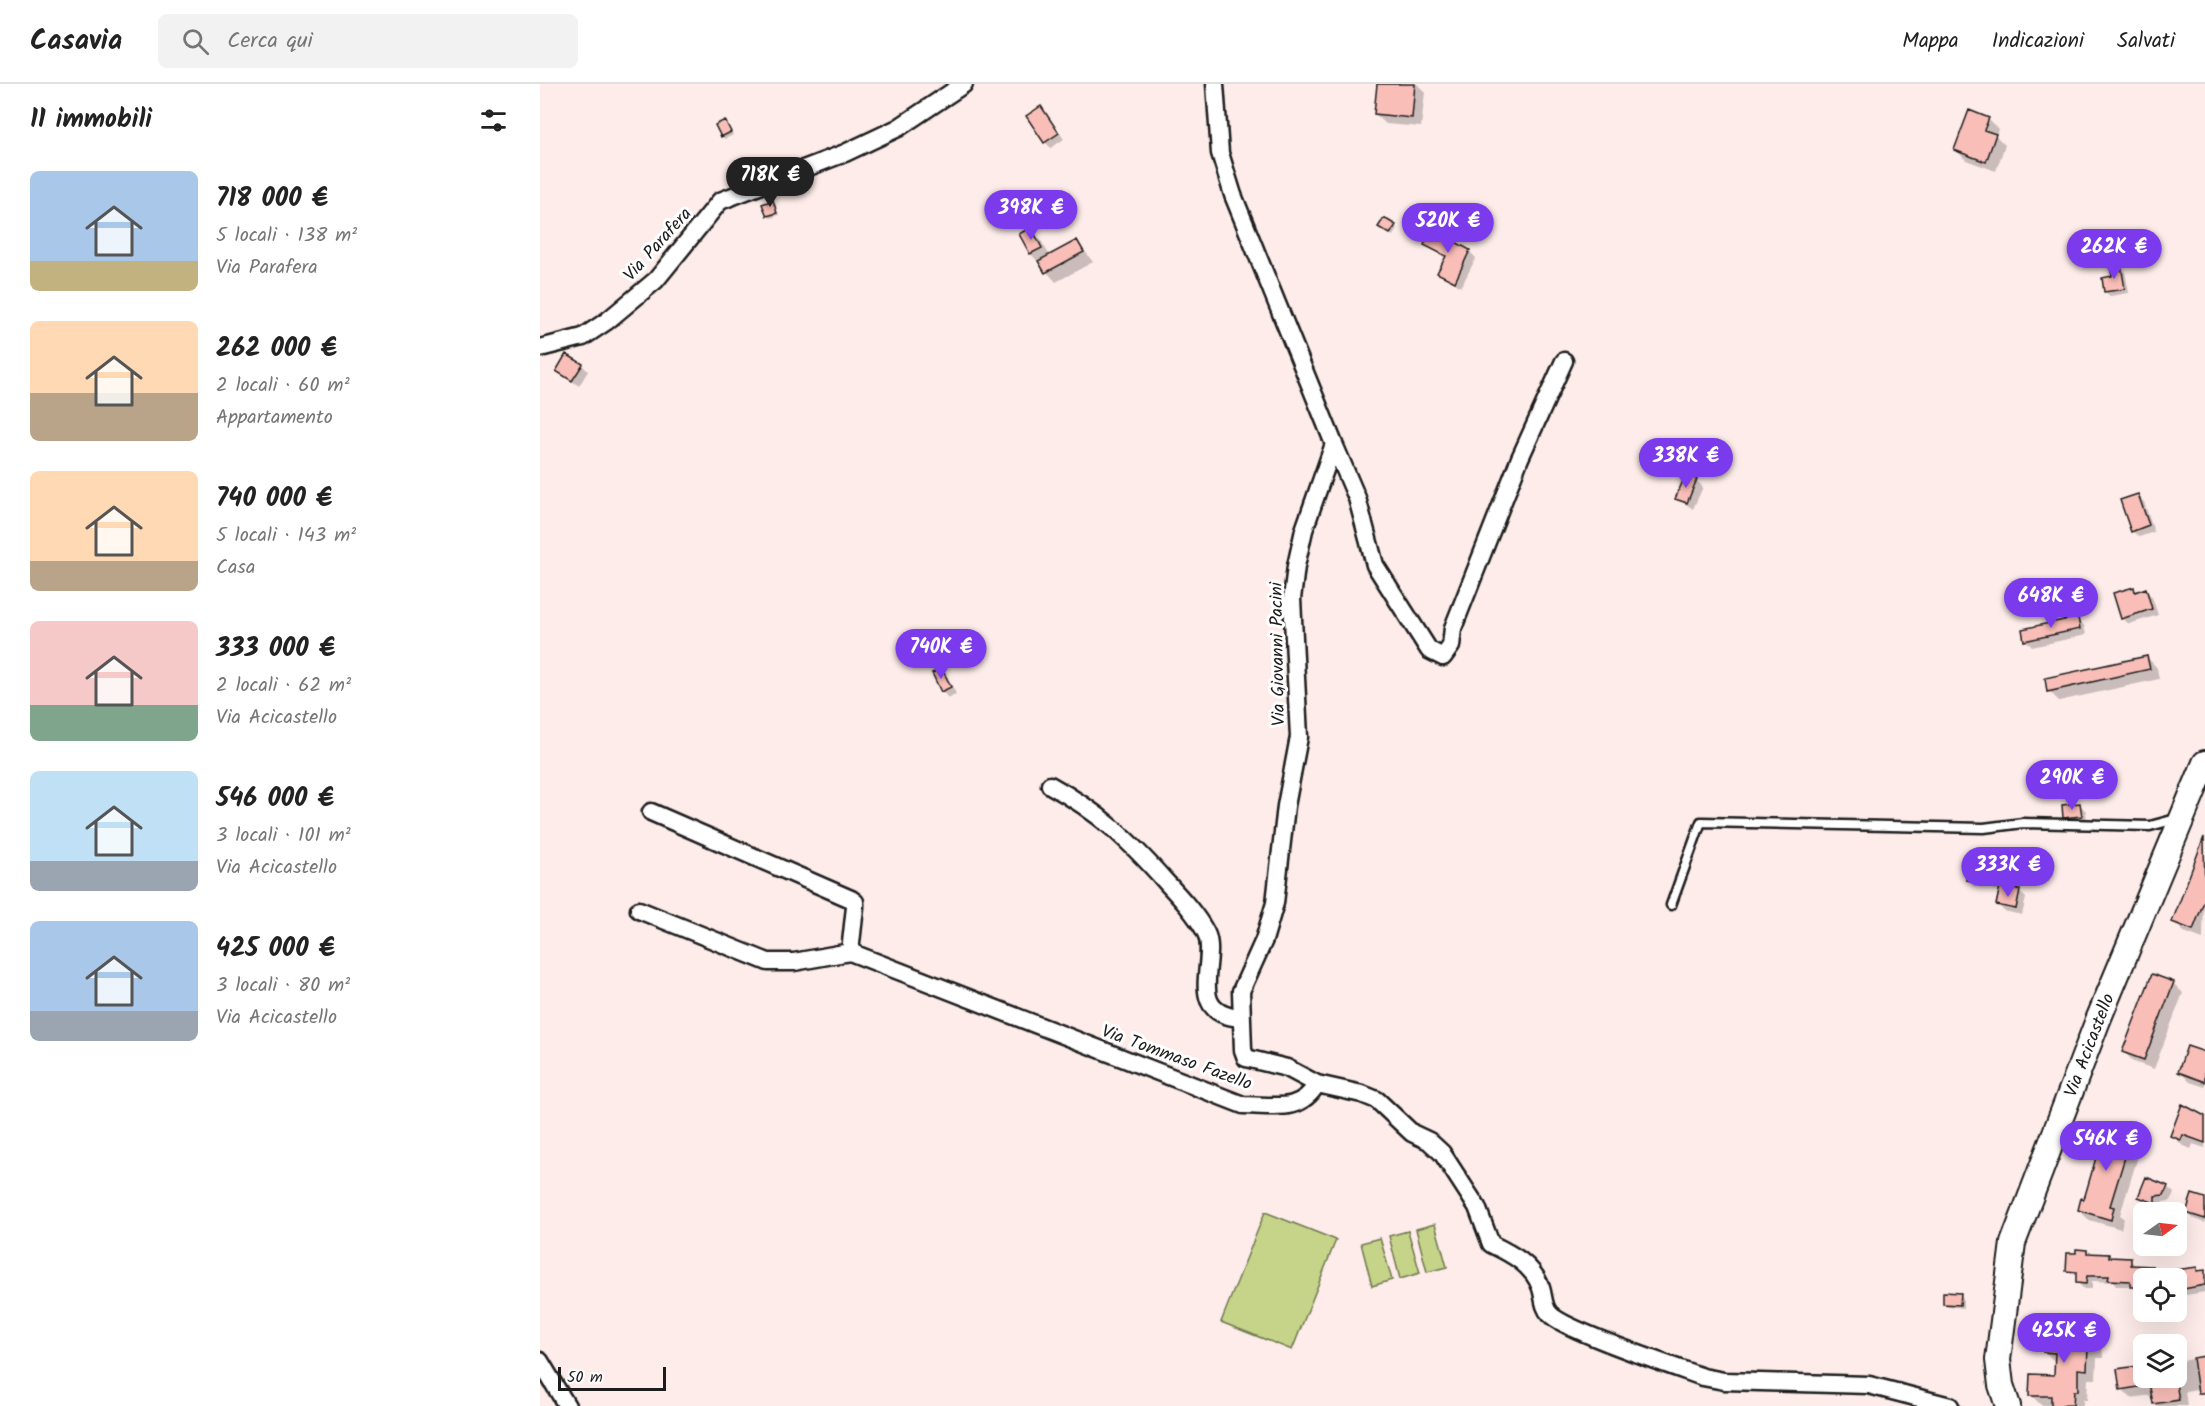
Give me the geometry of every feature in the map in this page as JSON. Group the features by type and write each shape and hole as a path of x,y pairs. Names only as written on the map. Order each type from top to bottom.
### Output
{"main road":[{"name":"Via Acicastello","path":"2008,1406 2001,1385 1998,1360 2013,1243 2098,1020 2205,763"}],"street":[{"name":"Via Parafera","path":"540,348 583,337 607,321 656,280 720,201 845,153 898,128 964,84"},
{"path":"1215,84 1220,153 1233,195 1357,498 1375,565 1429,651 1443,657 1451,646 1453,628 1520,458 1564,362"},
{"name":"Via Giovanni Pacini","path":"1317,1084 1287,1068 1246,1058 1240,1018 1242,991 1264,940 1275,903 1286,806 1299,737 1292,599 1296,566 1307,519 1334,444"},
{"path":"1050,785 1086,805 1116,828 1181,899 1206,934 1210,946 1206,986 1210,1001 1223,1014 1240,1018"},
{"path":"639,910 768,962 794,962 850,952 855,907 855,902 851,899 651,812"},
{"name":"Via Tommaso Fazello","path":"850,952 1243,1105 1295,1106 1309,1097 1317,1084"},
{"path":"1317,1084 1362,1094 1377,1100 1412,1133 1429,1141 1442,1154 1477,1207 1491,1244 1522,1260 1532,1271 1541,1288 1544,1303 1550,1315 1572,1327 1703,1377 1724,1382 1869,1385 1950,1406"},
{"path":"540,1361 567,1406"}],"lane":[{"path":"1671,904 1701,822 1984,828 2023,823 2150,826 2182,818"}],"green space":[{"path":"1265,1212 1336,1240 1292,1350 1221,1322"},
{"path":"1435,1224 1447,1267 1427,1272 1416,1229"},
{"path":"1408,1231 1420,1273 1400,1279 1389,1236"},
{"path":"1380,1238 1392,1280 1372,1286 1361,1243"}],"building":[{"path":"1377,84 1415,84 1412,118 1374,114"},
{"path":"1041,106 1059,133 1044,143 1026,116"},
{"path":"1969,110 1989,118 1984,130 1996,134 1986,162 1954,150"},
{"path":"725,120 731,132 721,137 715,125"},
{"path":"1050,191 1055,202 1018,222 1012,211"},
{"path":"773,200 777,213 767,216 762,204"},
{"path":"1384,218 1396,225 1390,234 1378,227"},
{"path":"1031,227 1042,248 1030,254 1019,234"},
{"path":"1432,229 1470,250 1455,282 1437,273 1446,256 1424,245"},
{"path":"1077,240 1084,252 1045,273 1038,261"},
{"path":"2121,265 2125,289 2104,292 2102,278 2112,276 2110,266"},
{"path":"566,354 583,364 572,381 556,371"},
{"path":"1686,474 1697,479 1687,503 1675,499"},
{"path":"2138,494 2149,525 2131,532 2120,500"},
{"path":"2134,587 2135,592 2146,588 2152,609 2121,619 2113,593"},
{"path":"2078,617 2080,629 2024,641 2022,629"},
{"path":"2147,656 2150,669 2047,692 2045,678"},
{"path":"942,669 951,687 941,692 932,673"},
{"path":"2080,803 2082,816 2063,818 2062,805"},
{"path":"2204,837 2205,899 2193,930 2172,922"},
{"path":"1969,864 1994,869 1991,884 1966,880"},
{"path":"2000,886 2020,890 2016,909 1996,905"},
{"path":"2152,974 2174,982 2144,1060 2122,1052"},
{"path":"2187,1046 2205,1052 2205,1082 2178,1072"},
{"path":"2182,1104 2205,1116 2205,1143 2183,1135 2181,1140 2170,1136"},
{"path":"2103,1125 2135,1134 2132,1145 2129,1144 2110,1206 2114,1207 2111,1220 2078,1210 2081,1198 2084,1199 2102,1137 2100,1137"},
{"path":"2146,1177 2168,1186 2164,1195 2155,1196 2155,1202 2138,1197"},
{"path":"2192,1194 2205,1198 2205,1219 2187,1213"},
{"path":"2076,1249 2087,1250 2087,1253 2109,1254 2109,1257 2131,1258 2131,1265 2153,1266 2153,1268 2133,1268 2133,1287 2130,1287 2130,1281 2108,1280 2109,1276 2087,1276 2086,1284 2076,1283 2076,1272 2066,1271 2067,1253 2076,1253"},
{"path":"2197,1267 2197,1271 2205,1270 2205,1285 2187,1288 2187,1268"},
{"path":"1943,1292 1961,1293 1960,1305 1943,1304"},
{"path":"2074,1321 2091,1321 2094,1349 2088,1348 2087,1370 2078,1369 2078,1391 2074,1391 2073,1405 2051,1406 2051,1396 2029,1396 2030,1374 2054,1375 2055,1353 2043,1352 2044,1332 2074,1334"},
{"path":"2205,1356 2205,1393 2198,1393 2193,1358"},
{"path":"2133,1367 2133,1388 2120,1390 2117,1369"},
{"path":"2150,1388 2177,1388 2179,1400 2153,1404"}]}
